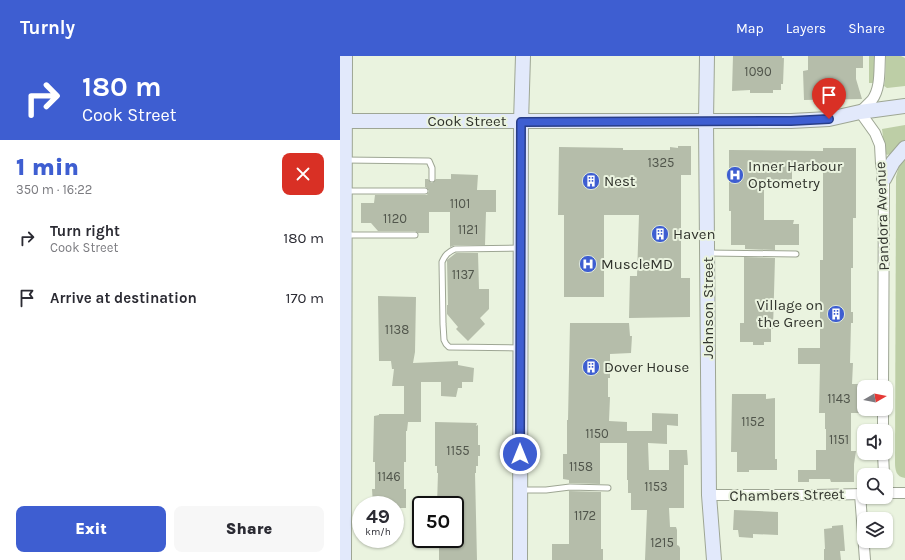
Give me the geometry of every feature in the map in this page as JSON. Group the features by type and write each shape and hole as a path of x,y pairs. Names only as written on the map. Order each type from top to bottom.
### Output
{"main road":[{"path":"344,560 345,160 343,121 345,56"},
{"path":"520,560 521,122 523,56"},
{"name":"Johnson Street","path":"707,56 706,121 709,496 714,560"},
{"name":"Cook Street","path":"343,121 791,121 829,119 860,112 905,106"},
{"path":"884,179 892,162 905,148"}],"street":[{"path":"860,112 872,100 876,93 880,56"},
{"name":"Pandora Avenue","path":"860,112 875,133 880,145 881,164 884,179 883,380"},
{"path":"893,494 905,493"},
{"name":"Chambers Street","path":"709,496 857,494"},
{"path":"862,504 865,560"}],"lane":[{"path":"345,160 429,161 432,168 432,179"},
{"path":"345,191 425,190"},
{"path":"345,235 415,235"},
{"path":"521,248 455,249 444,256 442,262 442,324 444,340 449,347 521,348"},
{"path":"707,253 796,254"},
{"path":"520,490 546,490 570,487 608,488"}],"green space":[{"path":"869,56 874,56 874,83 869,83"},
{"path":"886,56 901,56 905,58 905,86 887,88 884,86"},
{"path":"905,125 905,141 892,153 887,155 885,153 882,129"},
{"path":"905,156 905,478 898,475 895,468 895,462 896,177 900,162"}],"building":[{"path":"733,56 782,56 782,58 784,58 783,84 781,84 781,90 773,90 773,93 750,93 750,90 732,91"},
{"path":"808,56 863,56 863,68 856,68 856,79 862,99 804,100 803,71 808,70"},
{"path":"678,146 691,146 691,175 681,175 681,278 690,278 690,317 629,318 630,276 637,276 639,215 604,215 604,297 564,297 564,215 558,215 559,147 623,148 623,150 670,150 670,147 678,148"},
{"path":"823,148 856,148 856,218 853,218 851,312 853,312 853,323 851,323 850,363 853,363 852,384 857,384 857,413 851,413 851,451 856,451 854,482 831,482 830,479 809,479 809,482 798,482 798,470 816,470 816,450 826,450 825,413 819,413 820,364 798,364 798,348 820,348 820,260 823,260 823,170 792,170 792,186 764,185 764,220 794,220 793,224 799,224 799,245 775,245 775,250 745,249 745,245 731,245 731,211 729,211 729,150 823,151"},
{"path":"451,174 478,175 477,190 496,190 496,212 486,212 485,245 455,245 450,247 450,212 429,212 429,233 418,233 415,231 378,231 371,223 361,223 361,203 374,203 375,195 427,195 429,191 425,187 425,179 428,179 432,183 436,179 451,179"},
{"path":"456,253 478,253 479,289 489,289 489,309 480,318 485,324 468,341 456,329 458,327 447,314 447,260"},
{"name":"Village on the Green","path":"744,257 775,258 773,329 771,329 771,342 764,342 764,345 753,345 753,342 740,342 740,323 744,323"},
{"path":"378,296 416,297 415,352 413,363 458,361 458,365 474,368 473,382 462,382 462,388 458,388 456,397 441,396 441,382 421,382 421,422 408,422 406,431 404,489 406,489 406,508 404,508 404,496 372,496 372,489 375,489 375,462 373,462 374,416 379,414 404,414 404,386 392,386 394,369 392,369 391,361 379,361"},
{"path":"570,323 629,323 630,336 632,336 631,353 610,354 610,378 608,378 608,397 610,397 609,421 627,422 627,431 652,431 652,413 678,414 678,426 667,425 667,444 648,443 649,470 669,470 669,450 687,450 688,465 684,465 684,508 669,508 670,527 676,527 677,530 677,545 680,548 680,560 645,560 647,510 631,510 631,493 628,493 627,480 627,443 600,443 600,484 569,483 569,480 563,479 563,454 567,454"},
{"path":"732,394 766,394 766,399 775,398 775,459 777,459 777,470 749,470 749,472 737,472 737,452 731,452"},
{"path":"435,422 477,423 476,426 478,425 478,445 480,445 480,456 478,456 478,466 476,466 475,473 477,560 439,560 439,548 464,548 464,496 437,496 438,473 437,466 435,466"},
{"path":"569,491 601,492 601,549 603,549 603,560 552,560 552,544 569,544"},
{"path":"734,510 778,512 778,535 753,534 753,538 739,537 738,530 733,530"},
{"path":"843,525 845,551 840,551 841,560 824,560 824,529 832,528 832,526"}],"place":[{"name":"Inner Harbour Optometry","path":"735,175"},
{"name":"Nest","path":"591,181"},
{"name":"Haven","path":"660,234"},
{"name":"MuscleMD","path":"588,264"},
{"name":"Village on the Green","path":"836,314"},
{"name":"Dover House","path":"591,367"}],"route":[{"path":"520,454 521,122 791,121 829,119"}]}
